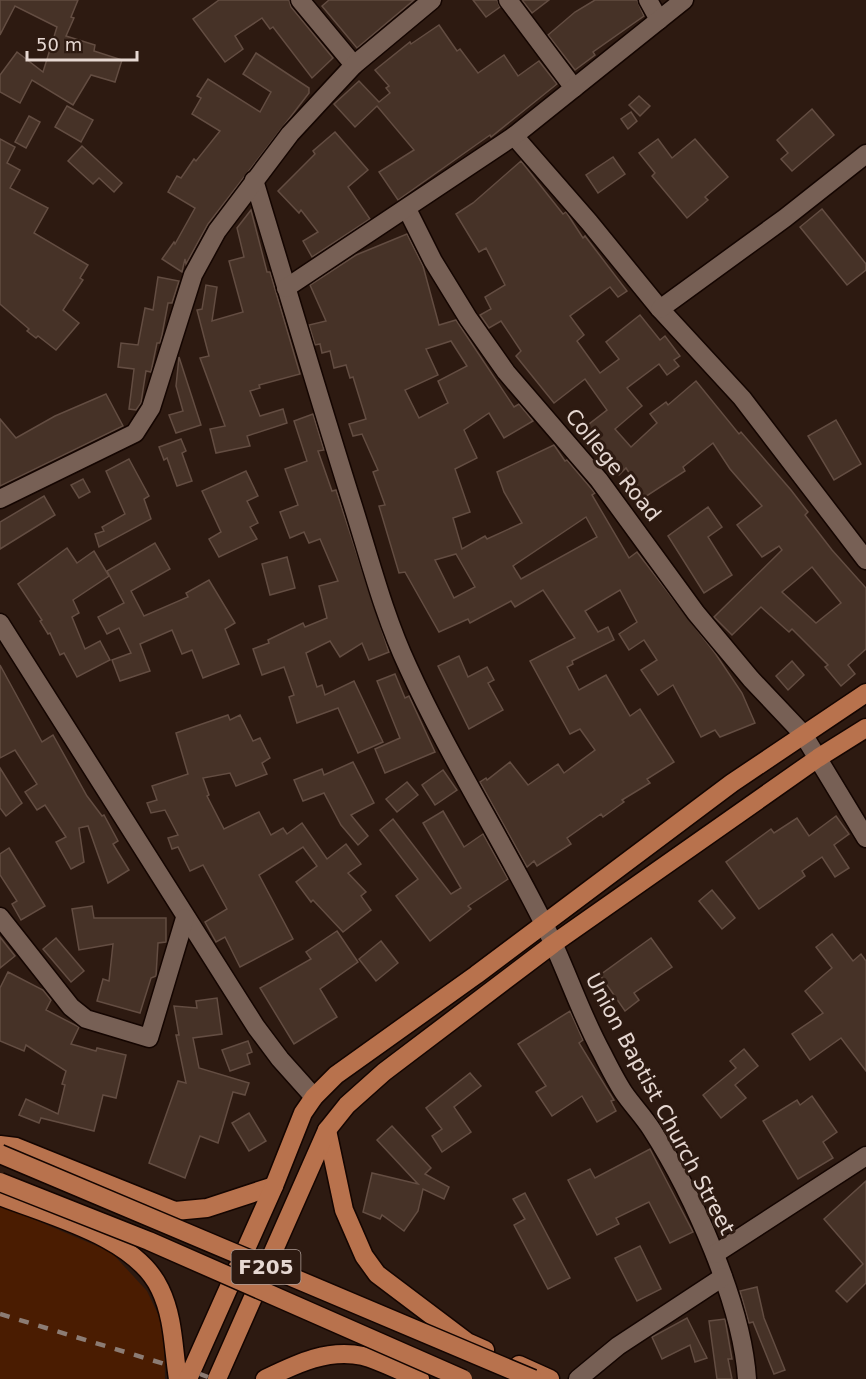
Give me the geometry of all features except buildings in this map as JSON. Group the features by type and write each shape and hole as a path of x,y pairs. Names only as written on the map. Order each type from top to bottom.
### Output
{"main road":[{"path":"188,1379 274,1186 303,1113 314,1097 336,1075 476,975 543,922 732,783 866,693"},
{"path":"216,1379 327,1130 347,1105 384,1072 553,944 818,758 866,728"},
{"path":"327,1130 344,1210 357,1244 377,1275 467,1342 550,1379"},
{"path":"0,1145 16,1147 175,1211 207,1208 274,1186"},
{"name":"F205","path":"0,1154 533,1379"},
{"name":"F205","path":"0,1182 149,1241 463,1379"},
{"path":"0,1196 114,1244 135,1257 149,1270 160,1289 168,1311 176,1342 178,1379"},
{"path":"265,1379 299,1363 325,1355 363,1356 420,1379"}],"street":[{"path":"300,0 354,65"},
{"path":"0,500 127,437 151,408 193,274 217,231 290,134 354,65 432,0"},
{"path":"508,0 574,88"},
{"path":"648,0 658,20"},
{"path":"286,288 407,210 514,136 684,0"},
{"path":"514,136 589,222 660,309 742,398 866,560"},
{"path":"660,309 785,218 866,154"},
{"name":"Union Baptist Church Street","path":"254,180 381,595 407,665 461,773 543,922 585,1021 623,1091 651,1129 677,1175 715,1254 741,1336 747,1379"},
{"name":"College Road","path":"407,210 433,261 468,318 506,372 599,480 696,613 803,734 866,838"},
{"path":"3,635 132,828 185,918 280,1059 314,1097"},
{"path":"0,917 71,1007 87,1018 149,1038 185,918"},
{"path":"715,1254 866,1156"},
{"path":"578,1379 618,1346 723,1277"}],"shaded area":[{"path":"0,1205 111,1252 147,1291 164,1327 165,1379 0,1379"}],"railway":[{"path":"0,1314 168,1365"},
{"path":"200,1374 208,1377"}]}
